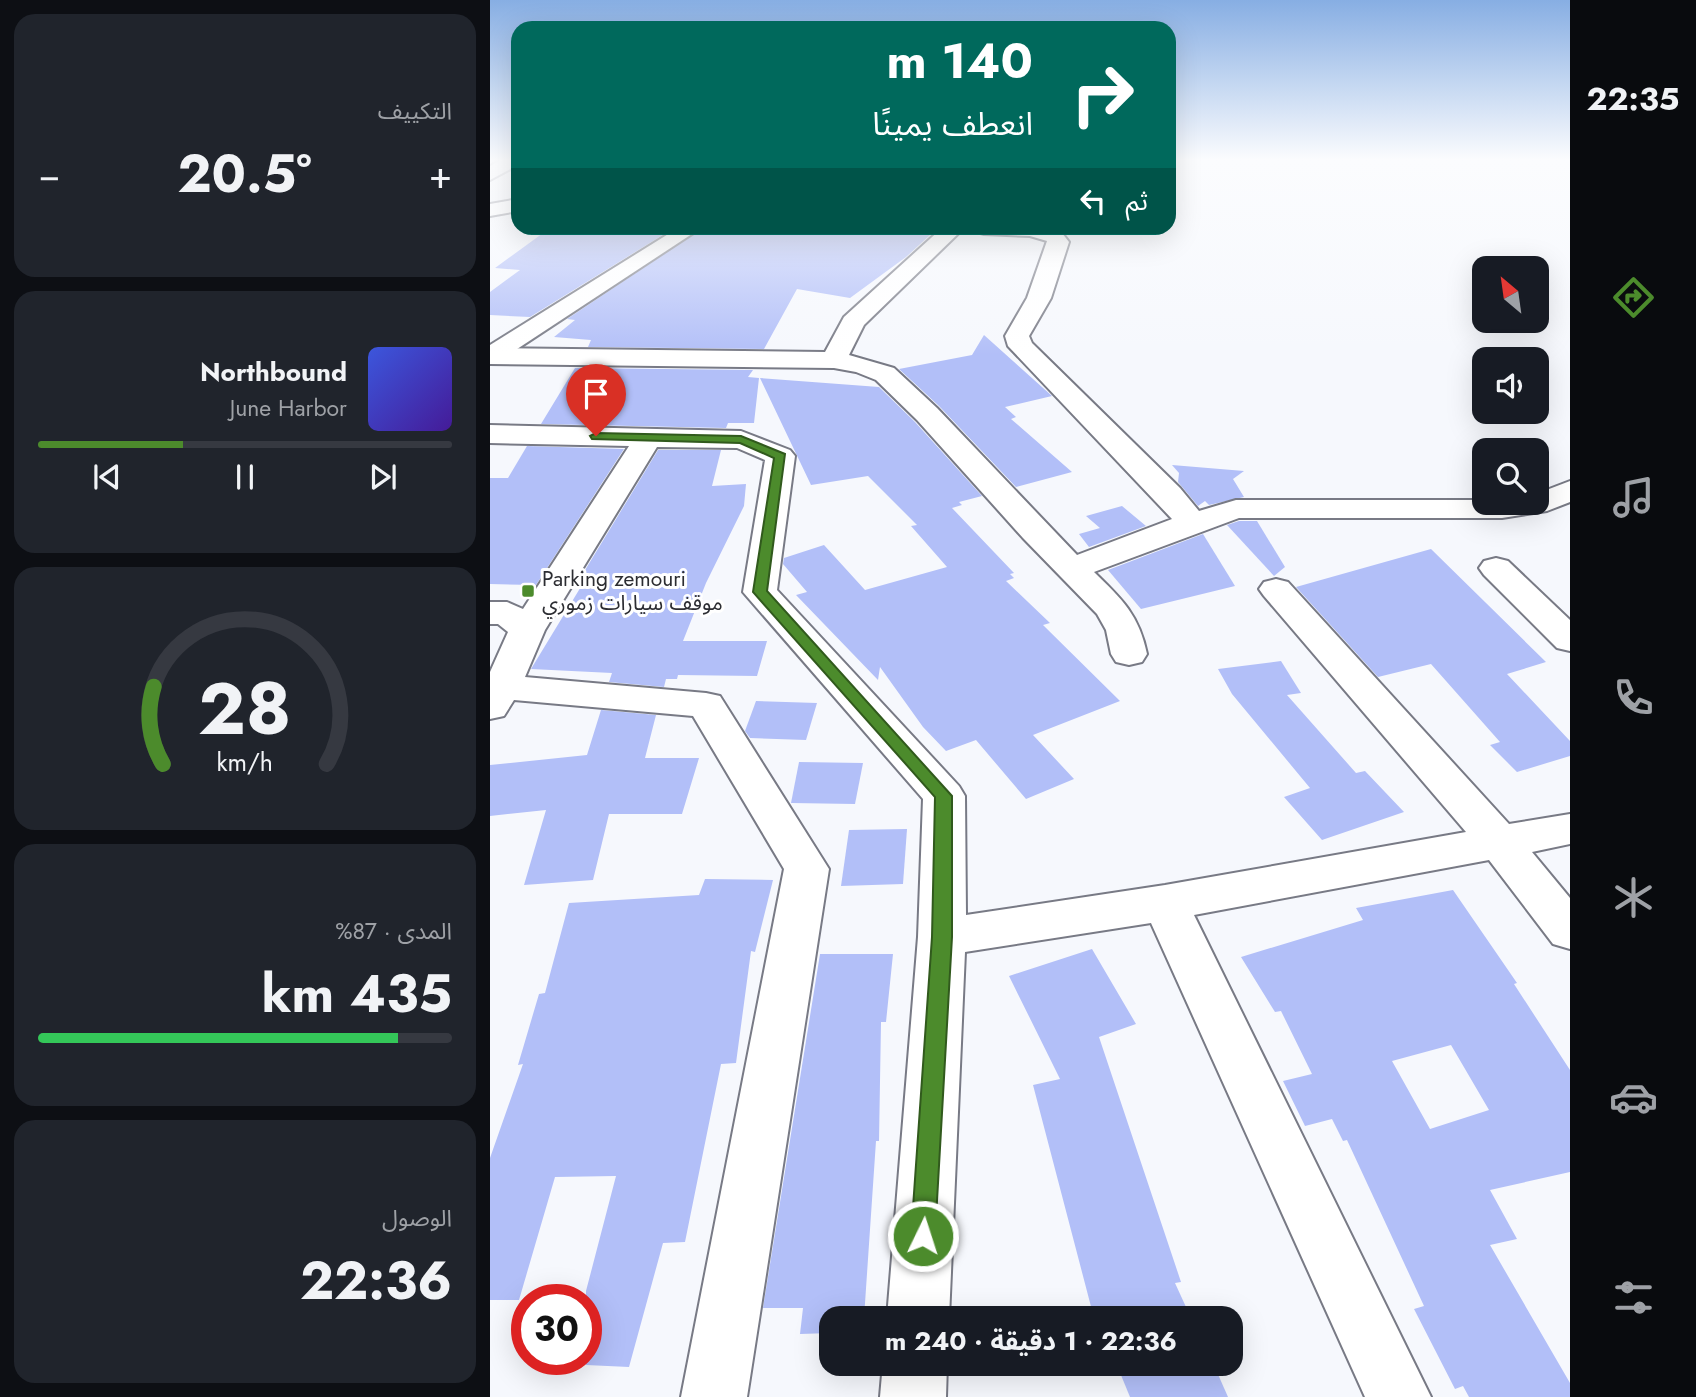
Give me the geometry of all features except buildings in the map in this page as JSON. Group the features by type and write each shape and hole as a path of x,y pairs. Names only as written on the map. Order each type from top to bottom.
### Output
{"street":[{"path":"490,356 680,235"},
{"path":"834,360 853,322 946,235"},
{"path":"1048,235 1055,237 1058,242 1039,298 1017,336 1021,346 1169,495 1192,523"},
{"path":"490,356 834,360 885,373 927,414 1034,531 1112,609 1124,631 1129,654"},
{"path":"490,434 741,440 780,456 760,592 944,796 942,937 919,1306"},
{"path":"649,438 527,630 496,697 706,705 807,869 714,1397"},
{"path":"1072,569 1236,509 1502,509 1547,502 1570,490"},
{"path":"1169,495 1204,497 1228,503 1236,509"},
{"path":"1496,568 1570,640"},
{"path":"1276,589 1500,843 1570,931"},
{"path":"490,613 507,613 527,630"},
{"path":"942,937 1165,903 1570,829"},
{"path":"1165,903 1398,1397"},
{"path":"913,1397 914,1376"}],"place":[{"name":"Parking zemouri موقف سيارات زموري","path":"528,591"}],"route":[{"path":"596,436 741,440 780,456 760,592 944,796 942,937 923,1236"}]}
